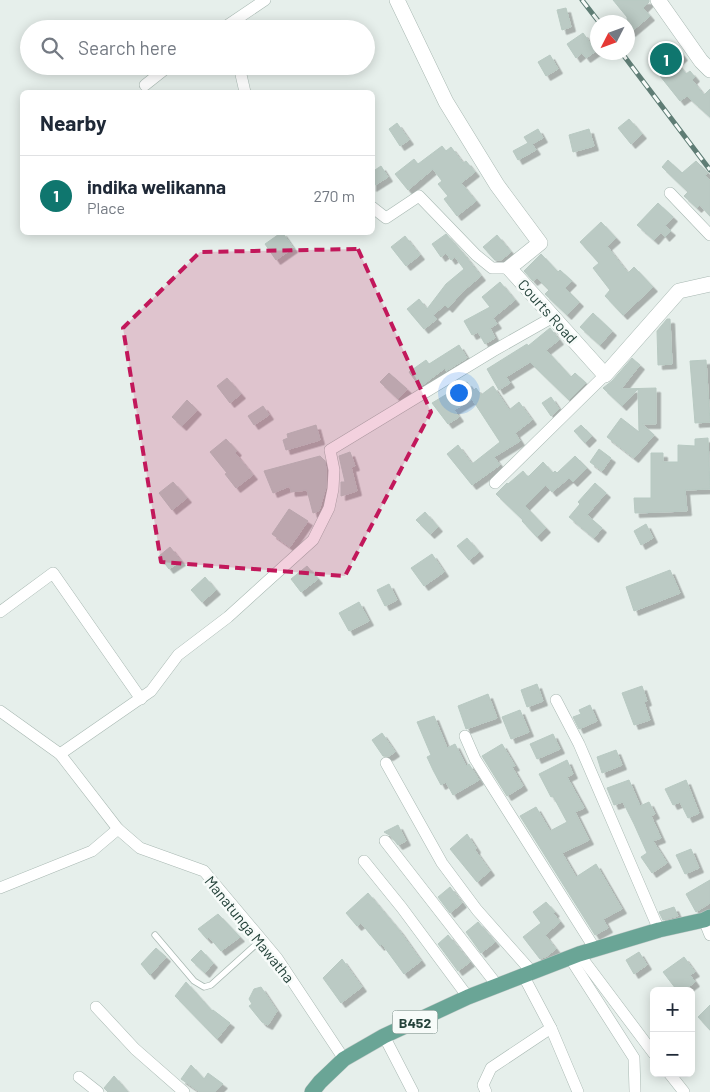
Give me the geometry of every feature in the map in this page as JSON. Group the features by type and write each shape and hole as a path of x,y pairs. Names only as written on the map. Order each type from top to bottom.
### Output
{"main road":[{"name":"B452","path":"312,1092 344,1059 384,1036 468,997 595,949 659,930 708,924"}],"street":[{"path":"235,20 265,0"},
{"name":"Courts Road","path":"397,0 446,102 497,185 540,243 510,268 605,375"},
{"path":"658,0 701,61 710,70"},
{"path":"145,85 158,75"},
{"path":"240,75 242,90"},
{"path":"670,193 710,235"},
{"path":"375,210 386,218 419,196 492,268 510,268"},
{"path":"495,483 605,375 679,291 710,284"},
{"path":"60,754 142,699 151,691 178,656 228,617 313,540 329,508 333,489 334,470 330,450 493,351 553,317"},
{"path":"0,612 53,573 142,699"},
{"path":"556,700 579,744 659,930"},
{"name":"Manatunga Mawatha","path":"0,711 60,754 118,829 140,848 204,871 277,958 344,1059"},
{"path":"465,736 475,760 595,949"},
{"path":"386,763 442,863 527,974 578,1092"},
{"path":"0,888 92,851 118,829"},
{"path":"385,841 497,986"},
{"path":"364,861 402,908 468,997"},
{"path":"575,956 650,1049"},
{"path":"575,956 634,1058 635,1091"},
{"path":"96,1007 135,1049 184,1092"},
{"path":"486,1092 483,1085 491,1068 551,1028"},
{"path":"384,1036 413,1092"},
{"path":"79,1077 98,1092"},
{"path":"672,1077 684,1092"}],"lane":[{"path":"155,935 194,981 204,987 211,985 262,940"}],"highlighted area":[{"path":"358,249 431,412 345,576 161,562 123,328 200,252"}],"building":[{"path":"613,0 649,0 643,8 650,16 635,29 635,15 625,15"},
{"path":"566,8 571,27 562,30 557,10"},
{"path":"583,33 590,43 590,55 586,58 582,53 576,58 567,44"},
{"path":"672,42 683,56 676,62 686,74 690,71 695,77 692,80 704,95 710,89 710,117 687,96 680,101 649,62"},
{"path":"550,55 558,69 546,76 538,62"},
{"path":"629,119 642,134 631,144 618,128"},
{"path":"397,123 409,140 400,146 389,129"},
{"path":"538,129 543,138 532,144 536,150 518,160 513,151 528,143 524,137"},
{"path":"589,129 594,146 573,152 569,135"},
{"path":"442,146 446,151 451,147 463,163 466,161 475,172 461,183 476,201 457,216 444,199 448,196 438,184 442,181 433,169 408,190 395,174 414,159 418,164"},
{"path":"668,160 682,173 696,161 708,173 705,175 710,181 710,216 700,205 697,208 684,196 688,192 662,167"},
{"path":"381,166 388,177 375,185 375,170"},
{"path":"658,203 673,217 665,226 671,231 665,237 661,232 654,240 637,225"},
{"path":"601,222 616,238 607,246 628,273 634,267 653,287 623,315 605,296 610,290 593,268 599,263 580,242"},
{"path":"446,234 481,276 462,292 448,308 445,305 433,315 437,319 424,329 407,309 419,299 427,309 446,284 464,269 455,257 451,260 446,253 441,257 432,244"},
{"path":"278,235 284,235 293,248 276,260 265,244"},
{"path":"497,235 511,252 501,260 495,260 483,247"},
{"path":"405,236 420,255 406,266 391,247"},
{"path":"541,254 558,272 560,270 572,281 565,288 579,302 567,315 545,294 549,290 537,278 533,281 524,271"},
{"path":"500,282 515,300 493,318 497,324 490,328 495,338 485,344 478,332 472,335 464,321 490,307 482,297"},
{"path":"593,313 612,331 600,345 580,327"},
{"path":"667,319 670,319 672,364 658,365 657,331"},
{"path":"550,328 559,340 546,350 571,377 575,373 586,383 569,400 530,362 506,377 510,383 499,390 487,369 527,344 528,346"},
{"path":"459,345 467,358 446,371 445,368 420,387 409,372 426,360 429,364"},
{"path":"632,358 640,365 621,389 656,388 656,424 642,424 654,435 634,458 607,437 621,418 639,432 638,389 622,406 603,388 612,381"},
{"path":"706,360 710,422 695,423 690,361"},
{"path":"389,373 407,389 398,399 380,382"},
{"path":"227,378 241,394 230,403 217,386"},
{"path":"467,382 473,391 476,388 481,395 493,386 509,410 519,402 532,420 515,433 520,441 494,457 500,465 472,485 447,454 458,445 472,464 500,442 472,399 454,410 459,417 448,424 432,403"},
{"path":"551,397 559,409 551,416 542,403"},
{"path":"187,400 197,410 182,426 172,417"},
{"path":"263,406 269,415 254,425 248,416"},
{"path":"316,425 320,440 286,450 283,440 288,438 287,434"},
{"path":"581,425 592,436 585,443 574,431"},
{"path":"708,438 710,489 685,490 687,511 635,513 634,498 651,498 651,453 663,453 663,462 678,462 678,445 695,446 695,439"},
{"path":"226,439 237,451 235,453 253,475 236,488 210,452"},
{"path":"599,449 611,458 602,471 590,462"},
{"path":"350,452 355,466 351,467 357,491 341,496 341,482 345,482 339,456"},
{"path":"320,456 325,461 326,487 319,511 313,513 307,490 291,492 290,486 273,493 264,471"},
{"path":"575,456 587,468 573,482 569,478 552,492 546,485 525,506 546,528 537,537 523,520 496,494 523,471 528,477 543,462 553,473 555,471 557,473"},
{"path":"173,482 187,498 172,510 159,493"},
{"path":"595,483 606,493 587,515 602,528 594,538 569,517 580,504 578,502"},
{"path":"289,509 308,521 290,547 272,534"},
{"path":"425,512 438,527 430,534 416,520"},
{"path":"646,524 653,538 641,545 634,531"},
{"path":"467,538 479,552 469,560 457,546"},
{"path":"170,547 181,561 169,569 159,556"},
{"path":"432,554 444,572 424,586 411,568"},
{"path":"307,566 318,579 301,592 291,579"},
{"path":"670,570 680,593 634,611 626,587"},
{"path":"205,577 216,590 202,602 191,590"},
{"path":"389,584 397,600 385,606 377,590"},
{"path":"359,602 369,621 349,631 339,613"},
{"path":"537,684 543,701 527,707 521,690"},
{"path":"642,686 647,701 644,702 650,720 634,725 622,693"},
{"path":"488,694 497,718 466,729 458,706"},
{"path":"590,705 597,721 579,729 573,717 581,714 579,710"},
{"path":"520,710 529,732 511,739 502,717"},
{"path":"434,716 447,748 455,744 466,766 469,764 479,780 453,795 446,782 441,785 433,770 427,757 431,755 417,722"},
{"path":"382,733 395,752 389,756 383,756 372,740"},
{"path":"553,734 560,749 537,759 530,744"},
{"path":"502,744 515,766 512,767 523,786 507,796 482,756"},
{"path":"616,750 622,765 602,773 597,757"},
{"path":"567,760 573,774 567,777 584,808 575,812 589,840 562,853 576,877 596,864 622,909 603,919 608,928 595,935 520,816 536,807 550,831 567,822 539,774"},
{"path":"629,780 640,806 649,802 655,814 651,816 661,838 653,841 667,863 652,873 641,857 647,853 623,802 614,805 607,788"},
{"path":"686,780 699,813 688,818 680,802 673,805 665,789"},
{"path":"398,825 406,841 398,845 391,836 384,832"},
{"path":"467,834 476,848 475,850 490,871 477,882 450,849"},
{"path":"691,849 699,868 685,874 676,855"},
{"path":"710,880 710,903 696,912 686,894"},
{"path":"450,887 462,903 450,913 438,897"},
{"path":"368,893 399,930 421,961 404,974 382,944 380,946 361,923 357,926 346,913"},
{"path":"546,902 555,912 553,913 560,922 545,935 556,949 540,959 523,937 541,923 533,912"},
{"path":"674,907 678,916 663,920 659,912"},
{"path":"218,914 240,937 221,951 209,937 207,939 198,929"},
{"path":"478,922 495,942 481,953 466,932"},
{"path":"448,935 470,962 458,971 438,944"},
{"path":"156,948 166,957 150,975 141,964"},
{"path":"201,950 213,963 205,973 191,960"},
{"path":"639,952 647,965 634,974 626,960"},
{"path":"684,957 695,972 690,975 695,982 688,987 674,987 663,972"},
{"path":"342,959 362,987 341,1003 323,978"},
{"path":"186,982 212,1011 230,1023 217,1039 175,996"},
{"path":"261,987 277,1011 268,1025 262,1022 249,1006 252,1004 249,999 254,989"},
{"path":"710,1005 710,1030 698,1017"},
{"path":"191,1065 204,1079 208,1073 223,1084 215,1092 200,1092 181,1079"},
{"path":"114,1076 128,1092 108,1092 104,1088"}],"railway":[{"path":"582,0 594,15"},
{"path":"627,60 710,170"}],"place":[{"name":"indika welikanna","path":"666,59"}]}
